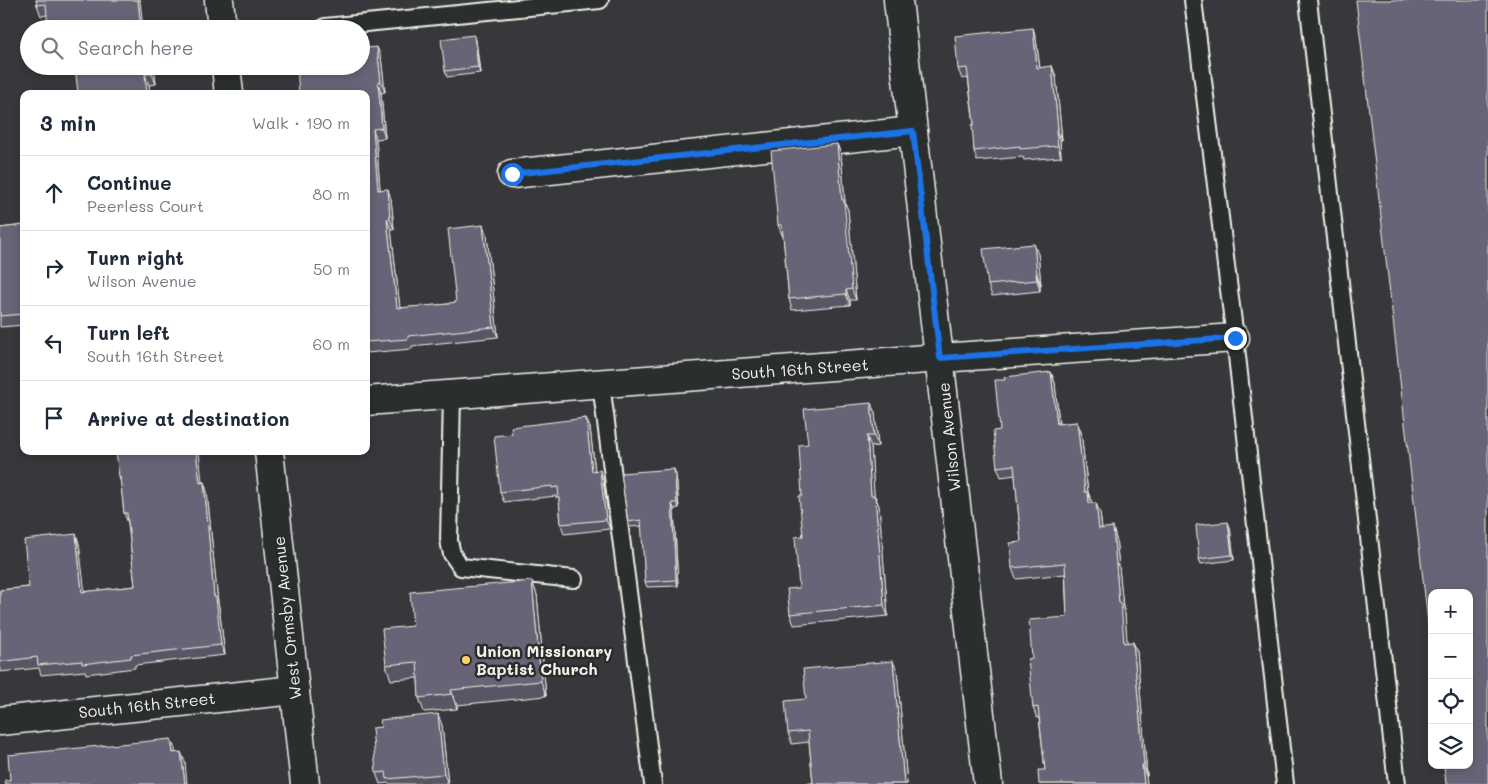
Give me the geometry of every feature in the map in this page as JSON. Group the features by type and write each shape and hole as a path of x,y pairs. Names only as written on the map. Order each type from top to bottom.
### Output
{"street":[{"path":"219,0 221,20"},
{"name":"Wilson Avenue","path":"898,0 988,784"},
{"path":"227,75 229,90"},
{"path":"512,174 913,131"},
{"name":"South 16th Street","path":"370,401 1235,338"},
{"name":"West Ormsby Avenue","path":"269,455 305,784"},
{"name":"South 16th Street","path":"0,720 295,690"}],"lane":[{"path":"370,22 600,0"},
{"path":"1193,0 1235,338 1285,784"},
{"path":"1308,0 1396,784"},
{"path":"601,384 653,784"},
{"path":"452,395 449,541 452,554 461,567 574,579"}],"building":[{"path":"36,0 138,0 140,20 47,20 46,4 37,5"},
{"path":"1356,0 1488,0 1488,784 1446,784 1444,769 1473,769 1473,589 1428,589 1428,622"},
{"path":"1033,28 1037,68 1052,66 1058,146 1020,149 1020,146 974,151 972,125 974,124 967,68 958,69 955,36"},
{"path":"474,35 478,67 445,71 441,39"},
{"path":"377,47 381,82 378,82 382,128 373,129 378,190 388,189 390,219 387,219 397,308 456,302 448,229 483,225 494,327 408,336 408,339 370,342 370,90 299,90 298,75 370,75 370,48"},
{"path":"76,75 145,75 147,90 78,90"},
{"path":"837,144 852,289 846,290 846,294 789,299 782,225 778,225 771,151"},
{"path":"20,226 20,314 0,316 0,228"},
{"path":"1034,244 1037,280 988,285 983,249"},
{"path":"1051,372 1057,424 1077,422 1085,492 1088,492 1089,503 1096,503 1099,529 1113,527 1124,643 1133,642 1144,784 1039,784 1038,770 1045,770 1038,707 1033,708 1028,659 1032,658 1029,620 1067,617 1065,563 1012,568 1010,543 1021,542 1014,465 997,467 993,431 1000,430 995,380 1005,380 1004,377"},
{"path":"871,403 874,436 867,436 871,496 875,496 884,605 790,614 787,589 799,588 795,537 803,536 799,496 802,496 799,445 808,444 804,409"},
{"path":"586,418 592,471 600,470 606,520 561,524 558,487 552,488 552,486 500,492 494,436 512,434 511,427"},
{"path":"116,455 196,455 200,483 204,482 214,597 216,597 221,645 131,655 131,658 82,664 82,661 38,665 37,657 0,662 0,590 29,587 24,540 76,534 82,592 135,586 127,513 124,513"},
{"path":"674,469 677,503 672,503 676,580 645,582 641,520 628,522 621,473"},
{"path":"1228,522 1232,555 1199,559 1196,525"},
{"name":"Union Missionary Baptist Church","path":"532,581 541,681 451,690 452,694 419,698 417,662 386,665 382,629 413,626 410,592"},
{"path":"893,661 904,784 803,784 813,783 808,731 788,733 785,701 806,699 803,669"},
{"path":"438,714 444,774 387,779 386,772 376,773 372,728 381,727 380,720"},
{"path":"171,739 173,753 181,752 185,784 5,784 5,780 10,780 8,755"}],"place":[{"name":"Union Missionary Baptist Church","path":"466,660"}],"route":[{"path":"512,174 913,131 940,358 1235,338"}]}
